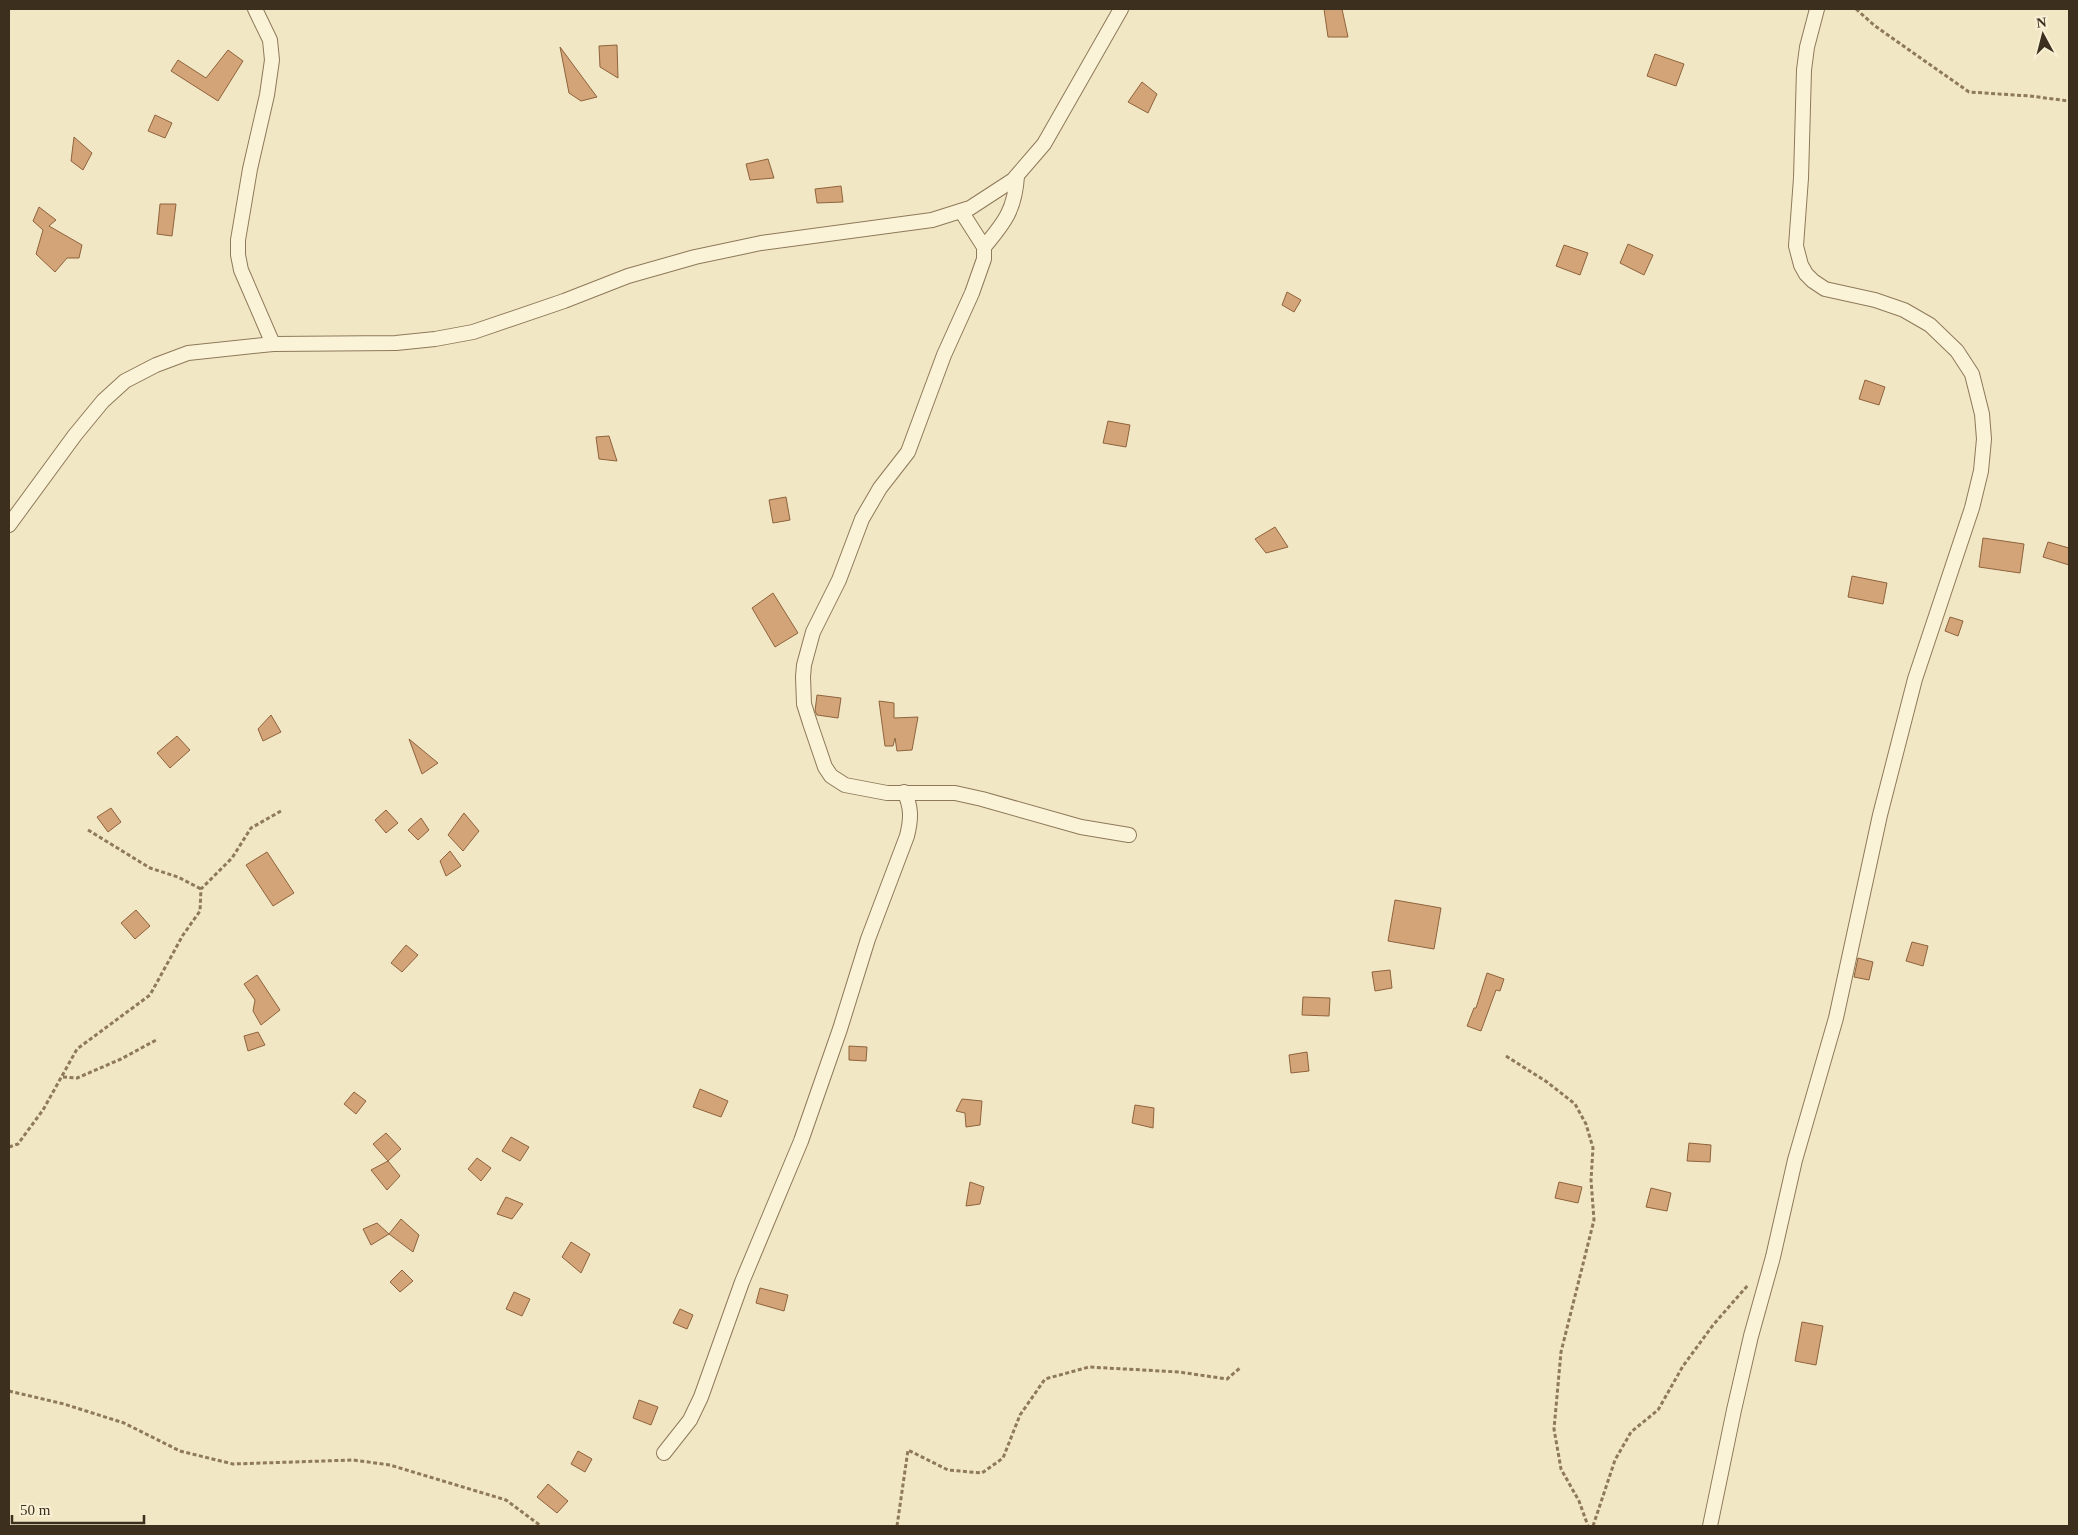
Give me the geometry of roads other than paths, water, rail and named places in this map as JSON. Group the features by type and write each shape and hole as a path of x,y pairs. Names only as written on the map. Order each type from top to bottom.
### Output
{"street":[{"path":"255,9 270,40 272,60 267,96 250,169 238,240 238,254 241,270 273,344"},
{"path":"9,526 74,434 103,401 125,381 156,365 188,353 273,344 396,343 435,339 473,332 564,301 628,276 695,257 761,243 932,220 961,212 996,192 1017,176 1044,144 1121,9"},
{"path":"1710,1526 1751,1336 1773,1257 1796,1160 1836,1018 1880,815 1915,680 1972,508 1981,471 1984,439 1982,414 1972,374 1957,351 1930,325 1904,310 1875,300 1825,288 1810,278 1801,265 1796,246 1801,178 1804,70 1816,9"},
{"path":"984,247 1010,212 1017,176"},
{"path":"961,212 984,247 984,259 972,293 944,356 908,452 880,488 862,519 839,580 816,625 804,665 804,704 819,755 832,776 845,785 886,792 955,793 1072,825 1129,835"},
{"path":"664,1453 690,1420 701,1397 742,1282 801,1140 840,1029 868,940 907,836 910,815 908,800 904,792"}]}
